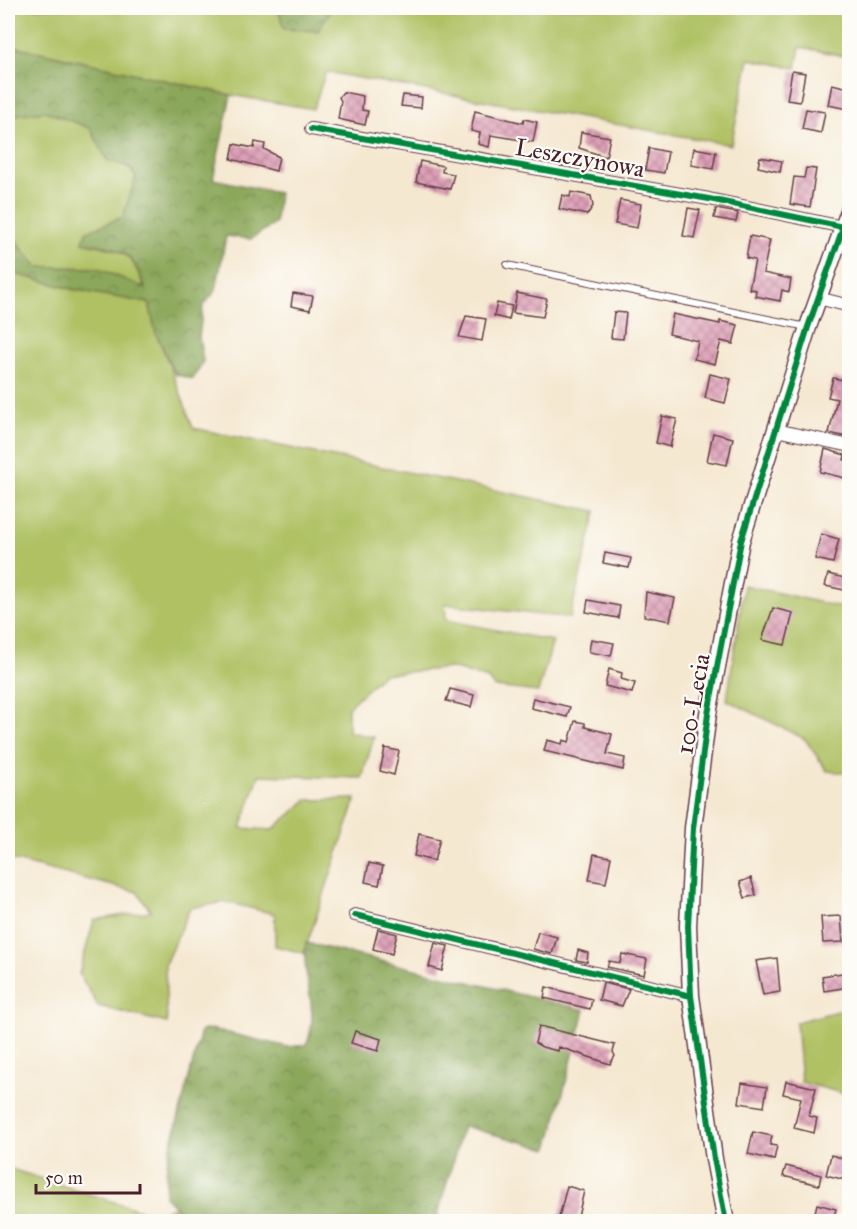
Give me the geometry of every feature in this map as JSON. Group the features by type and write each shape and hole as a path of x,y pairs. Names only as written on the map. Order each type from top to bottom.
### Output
{"street":[{"name":"Leszczynowa","path":"311,129 709,199 847,215"},
{"name":"100-Lecia","path":"726,1221 714,1159 691,996 689,872 708,714 741,541 808,327 847,215"},
{"path":"818,298 849,306"},
{"path":"776,430 849,446"},
{"path":"356,915 691,996"}],"lane":[{"path":"507,265 808,327"}],"green space":[{"path":"8,8 278,8 285,28 317,31 332,8 850,8 849,57 800,47 796,68 749,59 731,145 326,72 313,109 231,95 8,45"},
{"path":"278,8 332,8 318,31 284,29"},
{"path":"8,45 231,95 213,179 279,193 275,223 251,239 226,236 216,290 203,306 199,337 203,361 193,379 175,374 156,334 149,303 76,290 8,272 8,232 38,267 97,268 145,288 130,258 116,249 83,242 86,232 123,217 136,177 129,167 107,160 90,128 45,111 14,115 8,112"},
{"path":"45,111 90,128 107,160 129,167 136,177 123,217 86,232 83,242 116,250 129,258 140,275 145,289 97,268 37,267 8,232 8,112 14,115"},
{"path":"8,272 76,290 149,303 158,335 193,428 596,511 570,618 445,604 446,620 553,641 538,692 494,687 488,679 452,668 383,674 348,707 348,732 374,737 362,778 259,775 241,828 272,830 307,800 356,799 304,953 275,946 275,914 226,902 190,908 165,964 167,1023 98,1006 79,974 94,920 151,911 137,892 8,859"},
{"path":"744,585 849,609 849,773 827,771 805,739 727,700"},
{"path":"306,943 585,1010 548,1149 463,1126 436,1221 189,1221 165,1196 167,1162 201,1031 211,1029 288,1047 306,1045 312,1019 306,969"},
{"path":"849,1008 849,1095 801,1082 796,1022"},
{"path":"8,1168 155,1215 174,1207 189,1221 8,1221"}],"building":[{"path":"792,71 805,73 800,102 787,100"},
{"path":"832,84 849,88 848,109 828,105"},
{"path":"343,92 363,96 362,110 368,111 365,125 338,119 341,101 339,97"},
{"path":"403,95 422,97 421,108 401,106"},
{"path":"806,109 825,112 821,133 802,129"},
{"path":"475,111 523,123 524,119 537,122 533,142 491,135 489,147 478,144 480,133 471,131"},
{"path":"581,132 610,137 606,157 579,148"},
{"path":"255,142 265,144 264,149 279,157 276,171 231,159 234,144 254,148"},
{"path":"649,148 668,152 664,173 645,170"},
{"path":"694,148 716,152 713,169 691,165"},
{"path":"760,157 782,161 780,172 758,167"},
{"path":"420,161 443,166 442,172 454,174 450,189 416,182"},
{"path":"806,168 816,169 810,207 790,204 794,177 804,178"},
{"path":"571,192 591,196 593,206 587,215 559,209 562,195 570,197"},
{"path":"620,200 641,204 637,228 615,224"},
{"path":"688,208 700,210 694,238 683,236"},
{"path":"716,209 738,213 736,222 714,218"},
{"path":"750,236 770,240 763,273 791,279 789,292 782,290 780,301 755,296 756,290 749,289 755,260 746,258"},
{"path":"293,293 313,296 310,310 291,306"},
{"path":"517,293 547,299 543,317 513,313"},
{"path":"497,303 512,306 509,320 494,316"},
{"path":"614,312 626,313 623,339 611,338"},
{"path":"673,314 720,324 720,321 738,325 733,344 721,341 715,364 694,359 698,341 669,334"},
{"path":"466,316 486,319 482,341 459,337"},
{"path":"710,374 731,379 725,403 705,398"},
{"path":"833,378 849,381 847,437 829,433 837,399 828,397"},
{"path":"662,416 677,419 670,447 656,443"},
{"path":"713,433 733,438 727,465 707,461"},
{"path":"825,449 845,455 844,460 849,461 849,479 820,472"},
{"path":"821,534 839,539 833,563 815,559"},
{"path":"605,553 631,558 629,568 603,563"},
{"path":"828,574 849,579 849,591 825,586"},
{"path":"646,592 675,598 670,621 644,616"},
{"path":"588,600 620,606 618,618 586,612"},
{"path":"773,608 793,613 785,645 762,640"},
{"path":"591,639 614,643 611,656 589,652"},
{"path":"609,669 622,673 621,679 635,683 632,693 605,686"},
{"path":"450,689 474,695 471,707 446,701"},
{"path":"533,698 570,707 567,717 531,708"},
{"path":"575,721 585,723 585,727 612,734 607,754 625,758 623,770 544,751 547,740 562,744 563,740 569,742"},
{"path":"385,748 399,751 394,775 380,771"},
{"path":"419,834 440,839 434,861 414,856"},
{"path":"594,854 611,857 606,883 589,880"},
{"path":"369,863 383,866 379,885 365,882"},
{"path":"751,878 756,895 745,898 740,882"},
{"path":"841,916 843,942 823,943 821,917"},
{"path":"378,929 397,934 392,954 373,949"},
{"path":"538,932 557,937 552,954 533,949"},
{"path":"435,943 448,946 442,971 429,967"},
{"path":"578,950 588,953 587,962 576,960"},
{"path":"622,954 647,959 644,975 607,967 609,961 620,963"},
{"path":"777,958 780,992 763,995 756,961"},
{"path":"849,972 849,987 824,991 822,976"},
{"path":"603,983 629,989 622,1006 599,1000"},
{"path":"546,987 592,999 590,1009 544,998"},
{"path":"539,1026 615,1045 613,1052 615,1056 610,1064 559,1047 558,1051 542,1047 535,1043"},
{"path":"355,1031 381,1039 378,1051 351,1043"},
{"path":"786,1081 816,1088 809,1116 817,1118 814,1133 794,1128 801,1098 783,1094"},
{"path":"742,1083 767,1087 764,1107 739,1103"},
{"path":"753,1132 772,1136 770,1145 777,1146 774,1160 748,1154"},
{"path":"831,1155 849,1160 849,1181 826,1175"},
{"path":"786,1166 821,1175 819,1185 783,1176"},
{"path":"567,1186 584,1191 577,1221 558,1221"},
{"path":"817,1204 836,1209 833,1221 813,1221"}],"cycle path":[{"path":"311,129 709,199 843,227"},
{"path":"726,1222 714,1159 691,996 688,926 693,828 708,714 741,541 808,327 850,208"},
{"path":"355,915 691,996"}]}
